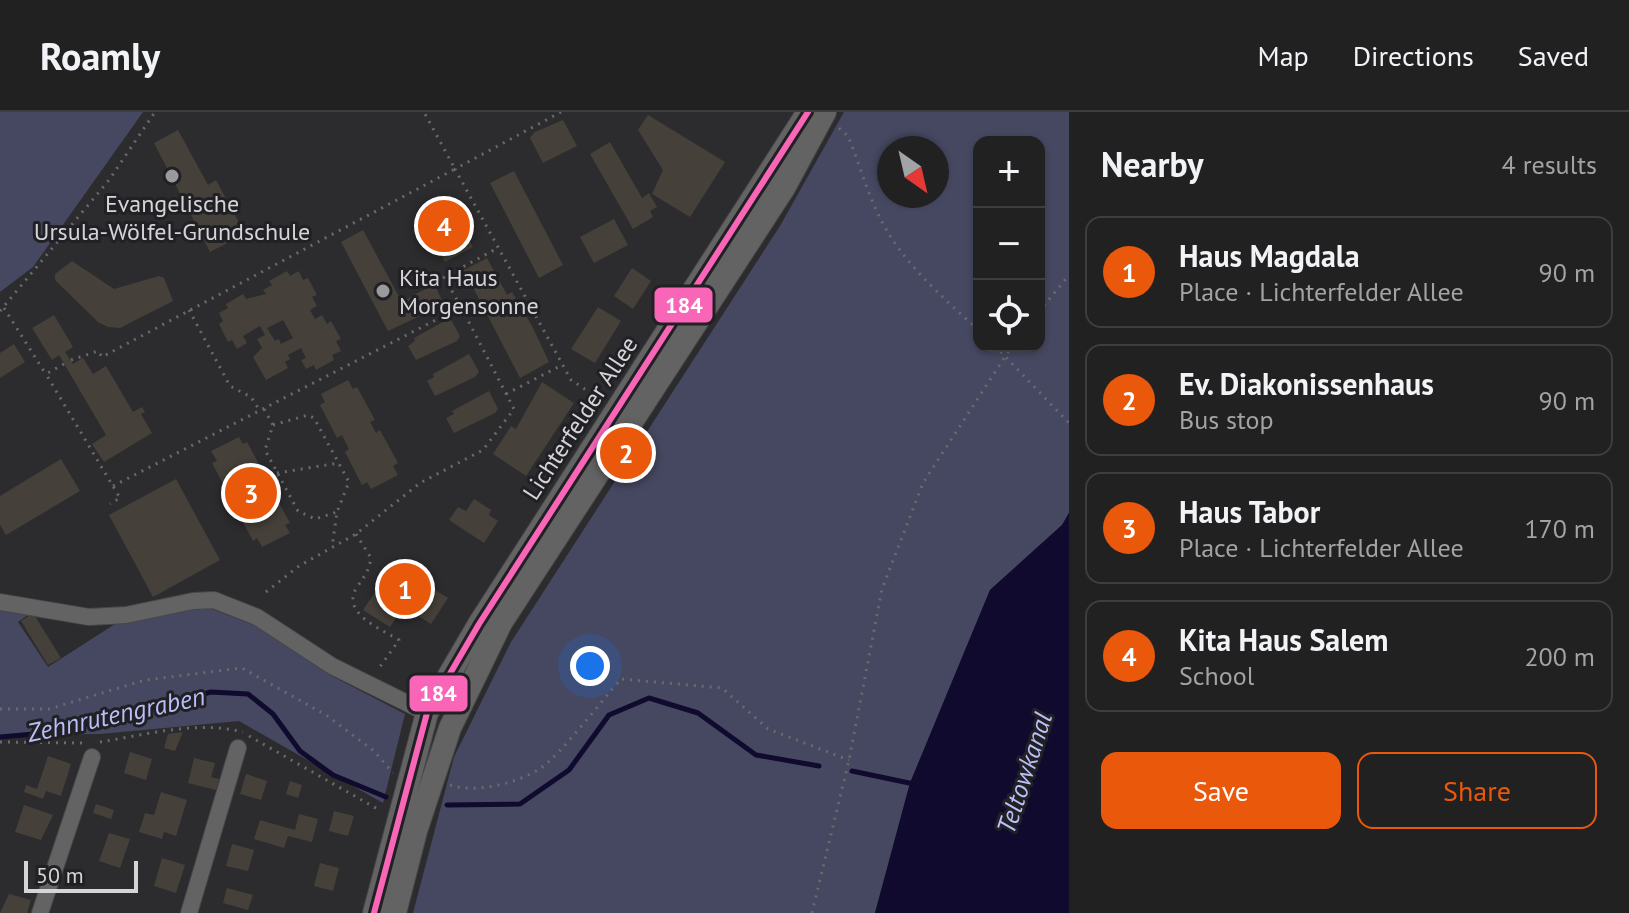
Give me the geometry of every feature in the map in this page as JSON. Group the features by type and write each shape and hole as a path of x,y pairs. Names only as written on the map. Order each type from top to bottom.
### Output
{"main road":[{"name":"Lichterfelder Allee","path":"374,913 427,713 616,409 818,113"},
{"name":"Lichterfelder Allee","path":"395,913 433,778 467,688 501,623 784,188 818,113"}],"street":[{"path":"0,602 89,617 126,615 193,601 214,600 257,617 367,685 427,713"},
{"path":"189,913 238,748"},
{"path":"40,913 94,750"}],"path":[{"path":"110,504 120,498 46,374 2,310 109,180 155,112"},
{"path":"424,112 496,249 571,380 616,409"},
{"path":"71,360 98,351 102,357 561,112"},
{"path":"818,113 848,136 880,218 896,245 920,275 973,325"},
{"path":"266,592 299,566 356,534 420,483 483,450 514,409 444,277 496,249"},
{"path":"1045,305 1069,275"},
{"path":"113,486 461,307"},
{"path":"189,310 230,386 251,397 273,425"},
{"path":"1001,352 1069,423"},
{"path":"812,913 849,760 882,589 923,483 1007,352"},
{"path":"46,374 64,364"},
{"path":"506,394 562,365"},
{"path":"273,425 308,415 314,418 349,482 337,512 332,547"},
{"path":"273,425 265,450 298,511 315,519 337,512"},
{"path":"277,473 339,463"},
{"path":"356,534 371,558 370,568 353,596 354,607 361,616 399,640 367,685"},
{"path":"0,709 49,709 145,680 242,668 326,715 374,751 409,790"},
{"path":"433,778 460,788 498,786 541,768 621,679 722,688 768,729 849,760"},
{"path":"0,742 94,750"}],"shaded area":[{"path":"0,112 143,112 33,267 0,292"},
{"path":"844,112 1069,112 1069,513 1062,525 990,590 910,783 875,913 413,913 454,757 511,642 780,226"},
{"path":"0,604 35,610 18,622 48,667 115,624 170,609 207,607 261,628 328,674 405,714 383,803 239,721 100,734 0,735"}],"water":[{"name":"Teltowkanal","path":"1069,513 1069,913 875,913 910,783 990,590 1062,525"}],"building":[{"path":"648,115 725,162 690,217 652,194 663,170 638,130"},
{"path":"563,120 577,146 543,163 530,138 535,132"},
{"path":"178,130 208,185 216,180 245,234 210,252 154,143"},
{"path":"610,142 642,198 649,193 657,207 650,211 653,217 633,229 590,154"},
{"path":"514,171 563,265 539,278 490,183"},
{"path":"441,205 444,210 451,206 473,247 445,262 423,220 431,216 428,211"},
{"path":"614,219 628,245 594,263 580,237"},
{"path":"363,230 402,302 434,284 443,302 439,307 388,331 341,242"},
{"path":"487,258 507,295 512,292 549,362 520,378 464,270"},
{"path":"72,261 114,289 159,276 164,278 173,301 120,328 108,327 98,322 55,280 55,274"},
{"path":"632,268 651,281 633,309 614,296"},
{"path":"287,271 290,276 299,271 303,280 308,278 317,295 312,297 317,306 310,310 315,319 322,315 327,324 331,321 341,339 336,341 341,351 332,355 334,360 316,370 314,365 306,369 301,360 306,358 301,348 288,355 290,359 285,362 288,368 266,380 253,357 262,348 257,339 265,335 260,326 243,336 247,343 237,349 232,340 228,342 219,324 223,321 219,313 228,308 226,304 243,294 246,299 266,294 263,290 272,285 269,281","holes":["283,320 293,338 281,344 279,339 275,341 267,328"]},
{"path":"598,307 621,321 595,363 571,349"},
{"path":"54,315 73,347 65,352 73,364 83,358 93,374 106,366 133,412 142,407 145,412 141,414 152,433 104,462 92,444 106,435 59,355 52,360 32,328"},
{"path":"450,318 460,336 457,341 416,360 408,346 415,341 414,338"},
{"path":"14,344 25,362 0,378 0,353"},
{"path":"469,354 479,372 475,377 435,396 427,381 434,377 433,374"},
{"path":"348,380 353,389 357,387 375,420 370,422 376,433 380,430 398,463 393,466 398,475 371,489 367,482 362,485 345,452 349,449 342,435 337,438 320,405 325,402 321,394"},
{"path":"542,382 574,403 526,476 493,454 511,426 516,429"},
{"path":"489,391 498,409 495,413 454,433 446,418 454,414 452,411"},
{"path":"239,437 243,444 247,442 265,475 260,477 268,492 272,490 290,523 285,525 290,533 262,547 257,538 253,541 235,507 240,505 234,495 230,497 212,463 217,461 211,451"},
{"path":"61,459 80,491 6,535 0,525 0,496"},
{"path":"176,479 220,560 153,597 109,515"},
{"path":"474,499 491,510 489,515 498,521 484,543 449,520 458,507 466,511"},
{"path":"412,564 415,577 448,598 431,624 412,612 398,615 390,627 363,610 384,579 382,570"},
{"path":"33,613 61,658 48,665 21,621"},
{"path":"183,732 175,751 164,748 168,734"},
{"path":"130,752 152,759 146,780 124,773"},
{"path":"48,756 71,764 61,796 46,791 43,799 24,792 26,785 37,789"},
{"path":"194,758 215,763 211,777 219,779 216,790 188,783"},
{"path":"246,774 267,781 261,800 240,794"},
{"path":"290,781 302,785 298,798 286,794"},
{"path":"161,792 187,800 176,836 164,832 162,839 139,832 145,813 154,815"},
{"path":"96,804 114,810 111,819 93,813"},
{"path":"24,805 53,815 41,840 15,832"},
{"path":"334,811 354,816 348,836 329,831"},
{"path":"299,814 318,819 312,842 288,836 284,848 254,839 260,820 295,830"},
{"path":"109,833 130,839 120,868 99,861"},
{"path":"232,844 254,850 248,871 226,866"},
{"path":"162,858 185,865 176,893 154,886"},
{"path":"320,863 339,868 333,891 314,886"},
{"path":"227,888 253,895 248,910 223,903"},
{"path":"9,894 31,900 27,913 0,913"}],"waterway":[{"name":"Zehnrutengraben","path":"0,737 56,732 211,692 248,694 273,714 300,751 333,775 386,797"},
{"name":"Zehnrutengraben","path":"447,805 520,804 569,770 609,715 649,698 698,713 756,755 819,766"},
{"name":"Zehnrutengraben","path":"852,771 914,784"}],"transit line":[{"name":"184","path":"374,913 427,713 479,624 808,112"}],"place":[{"name":"Evangelische Ursula-Wölfel-Grundschule","path":"172,176"},
{"name":"Kita Haus Salem","path":"444,226"},
{"name":"Kita Haus Morgensonne","path":"383,291"},
{"name":"Ev. Diakonissenhaus","path":"626,453"},
{"name":"Haus Tabor","path":"251,493"},
{"name":"Haus Magdala","path":"405,589"}]}
